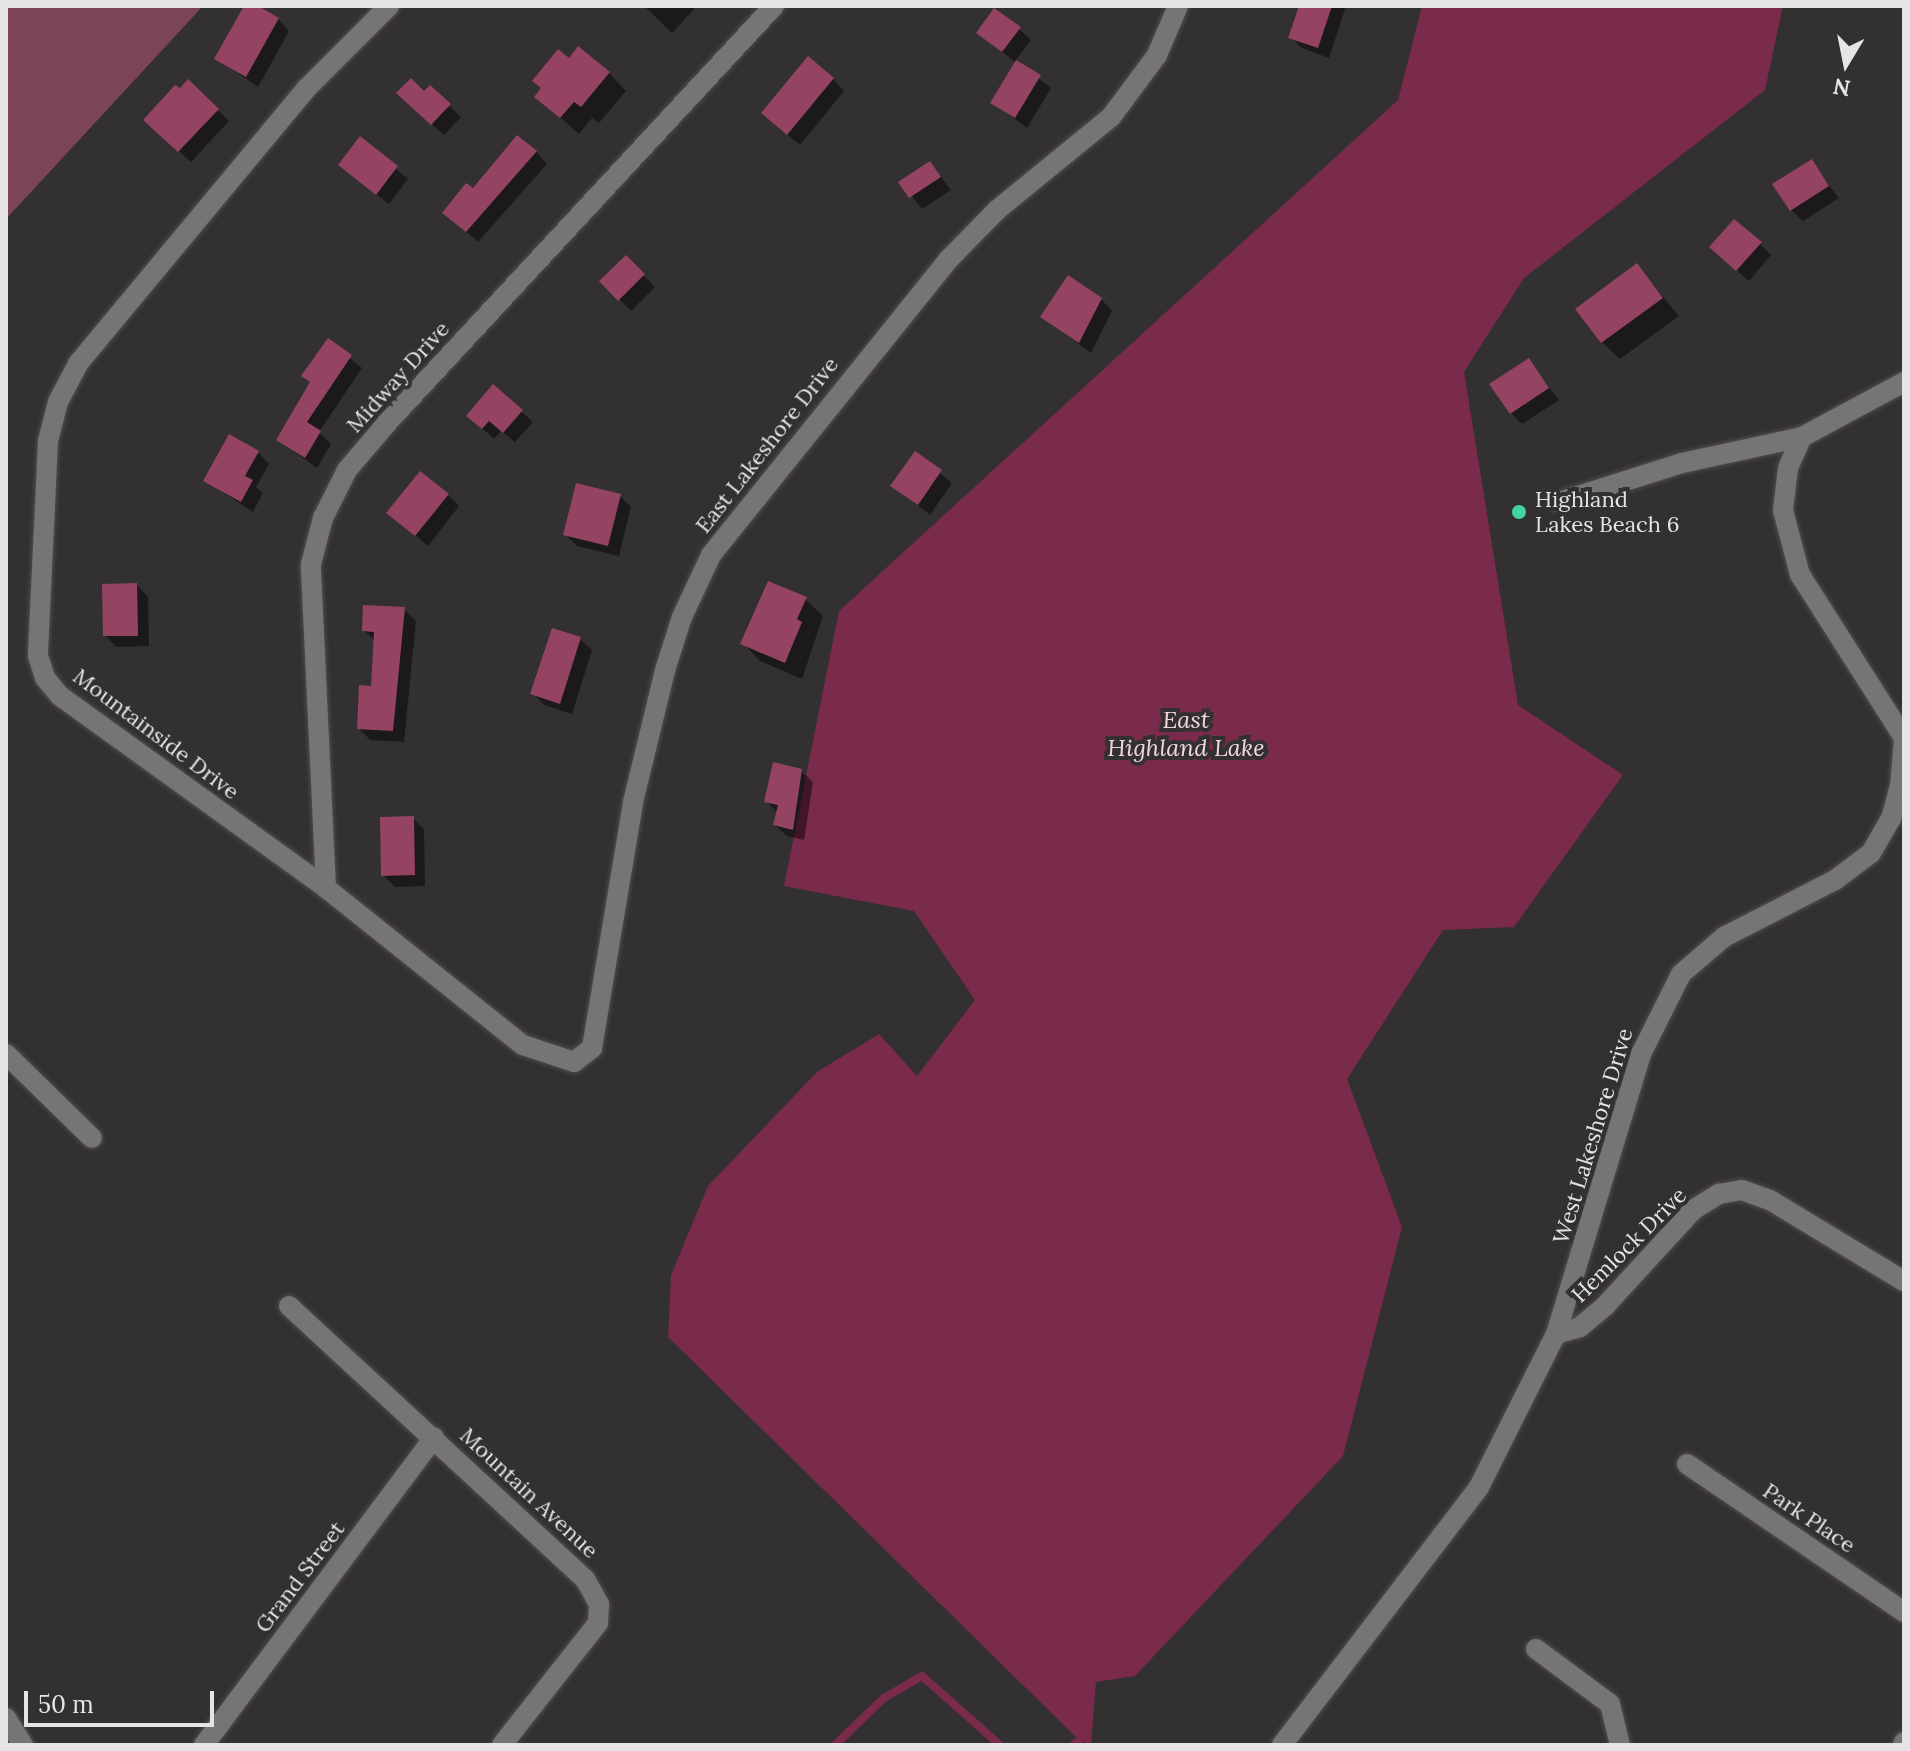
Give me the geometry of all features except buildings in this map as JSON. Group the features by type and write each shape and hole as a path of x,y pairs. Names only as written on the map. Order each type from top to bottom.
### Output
{"street":[{"name":"Mountainside Drive","path":"389,6 306,89 78,364 58,402 42,484 37,631 45,678 60,696 326,888 523,1045 574,1062"},
{"name":"Midway Drive","path":"326,888 311,564 329,506 347,470 774,6"},
{"name":"East Lakeshore Drive","path":"574,1062 592,1048 633,802 666,667 682,617 711,555 949,259 997,210 1111,117 1157,55 1178,6"},
{"path":"1559,502 1682,463 1802,437 1904,382"},
{"name":"West Lakeshore Drive","path":"1282,1745 1479,1487 1556,1334 1641,1054 1659,1010 1681,974 1724,937 1835,880 1871,853 1891,819 1900,786 1904,738 1800,575 1783,510 1788,468 1802,437"},
{"path":"10,1065 92,1138"},
{"name":"Hemlock Drive","path":"1556,1334 1580,1327 1605,1306 1693,1210 1719,1194 1742,1190 1770,1200 1904,1281"},
{"name":"Mountain Avenue","path":"289,1306 585,1579 599,1604 598,1623 502,1745"},
{"name":"Grand Street","path":"204,1745 434,1437"},
{"name":"Park Place","path":"1687,1464 1904,1612"},
{"path":"1536,1649 1610,1704 1620,1745"},
{"path":"6,1718 23,1745"}],"shaded area":[{"path":"6,6 203,6 6,219"}],"water":[{"name":"East Highland Lake","path":"1422,6 1783,6 1765,90 1524,278 1464,372 1518,705 1623,775 1514,927 1443,930 1347,1079 1402,1227 1343,1456 1135,1676 1096,1682 1091,1745 1079,1740 668,1337 671,1275 708,1186 817,1072 879,1034 917,1076 975,1000 914,911 784,886 839,611 1398,100"}],"waterway":[{"path":"835,1745 884,1698 922,1676 1000,1745"},
{"path":"1073,1745 1079,1740"}],"place":[{"name":"Highland Lakes Beach 6","path":"1519,512"}]}
